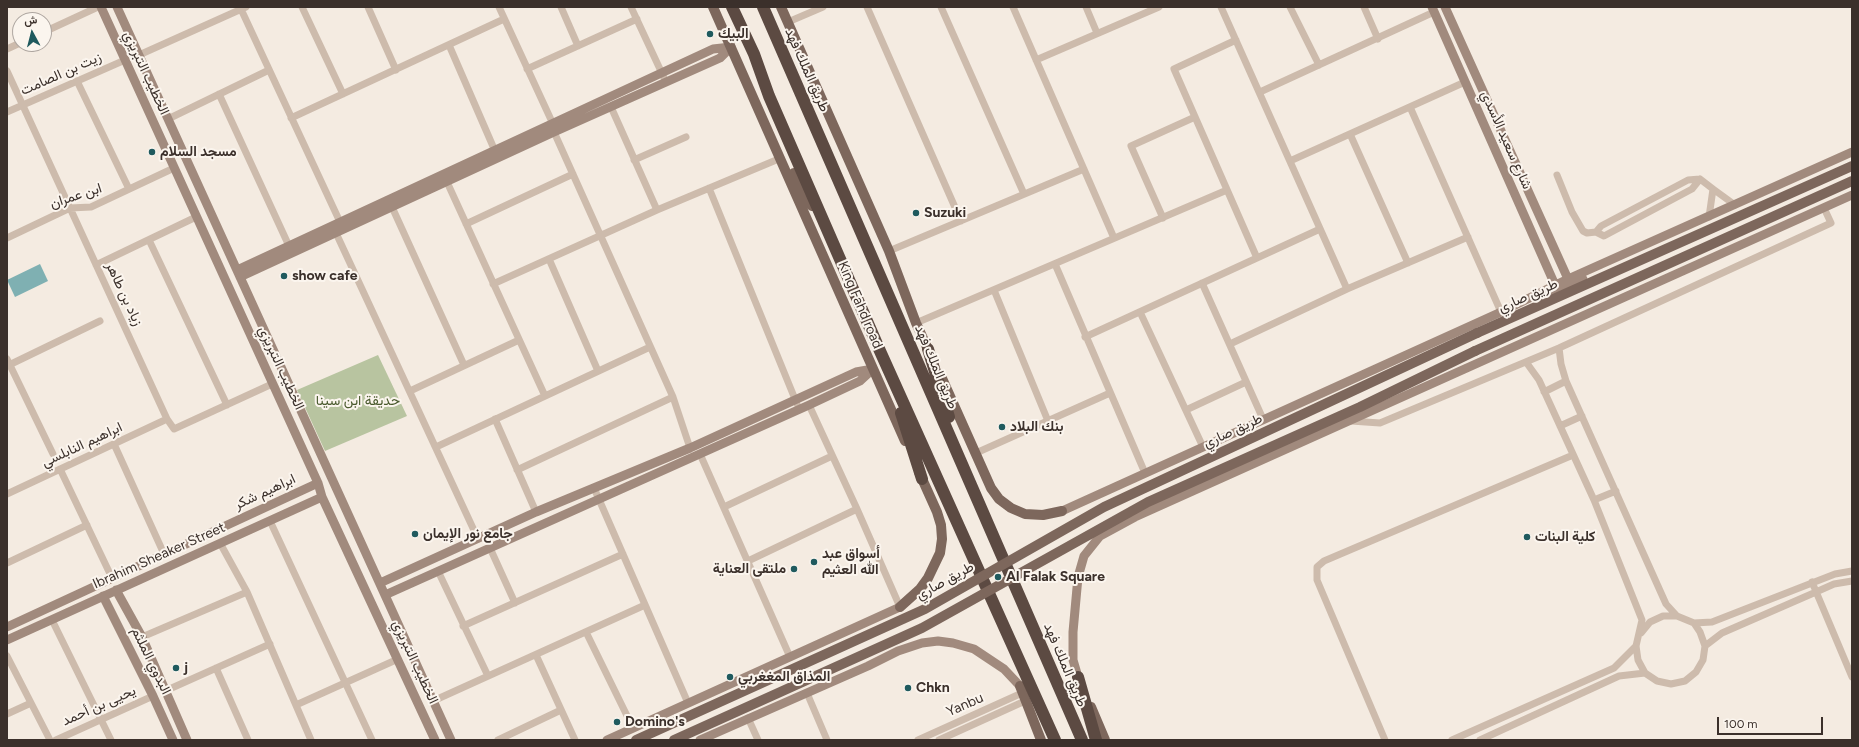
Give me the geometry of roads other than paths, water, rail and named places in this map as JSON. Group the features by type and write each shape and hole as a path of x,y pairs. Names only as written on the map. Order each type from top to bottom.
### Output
{"highway":[{"path":"732,7 754,54"},
{"path":"738,7 769,96 880,351 1055,740"},
{"path":"756,7 780,57 800,90"},
{"name":"طريق الملك فهد","path":"763,7 1082,740"},
{"path":"928,349 965,472"},
{"path":"880,351 922,479"},
{"path":"1078,677 1096,740"}],"main road":[{"name":"King Fahd road","path":"714,7 941,525 942,539 940,553 928,578 920,589 900,607"},
{"name":"طريق الملك فهد","path":"781,7 889,251 916,323 991,488 999,499 1011,508 1025,514 1042,515 1062,510"},
{"path":"757,104 838,255"},
{"name":"طريق صاري","path":"636,740 925,609 1104,507 1477,333 1852,166"},
{"name":"طريق صاري","path":"674,740 922,628 1148,502 1360,407 1475,351 1852,181"},
{"path":"1078,677 1105,740"},
{"path":"1023,693 1041,740"}],"street":[{"path":"52,28 99,7"},
{"name":"الخطيب التبريزي","path":"99,7 125,60 318,483 322,497 435,740"},
{"name":"الخطيب التبريزي","path":"117,7 451,740"},
{"path":"302,7 343,94"},
{"path":"368,7 396,70"},
{"path":"499,7 673,397 690,448"},
{"path":"561,7 578,46"},
{"path":"631,7 664,78"},
{"path":"788,22 823,7"},
{"path":"867,7 961,221"},
{"path":"941,7 1024,194"},
{"path":"1012,7 1114,238"},
{"path":"1086,7 1097,33"},
{"path":"1036,60 1159,7"},
{"path":"1221,7 1347,289"},
{"path":"1290,7 1319,65"},
{"path":"1364,7 1378,39"},
{"name":"شارع سعيد الأسدي","path":"1445,7 1568,279"},
{"path":"139,55 243,8 269,70 340,222"},
{"path":"1260,92 1378,39 1433,9"},
{"name":"شارع سعيد الأسدي","path":"1433,9 1555,285"},
{"path":"291,118 504,19"},
{"path":"527,69 637,19"},
{"path":"1236,40 1174,69 1257,258"},
{"path":"449,45 495,151"},
{"path":"238,274 336,233 447,182 554,128 664,78 720,58 731,47"},
{"name":"زيت بن الصامت","path":"7,112 125,60"},
{"path":"168,119 269,70"},
{"name":"زياد بن طاهر","path":"7,71 167,419"},
{"path":"238,274 289,246 340,222 495,151 611,107 664,78"},
{"path":"77,81 129,189"},
{"path":"1290,161 1465,82"},
{"path":"220,94 289,246"},
{"path":"611,107 658,210"},
{"path":"1410,107 1501,312"},
{"path":"1162,218 1130,146 1194,116"},
{"path":"1350,134 1408,263"},
{"path":"634,160 686,137"},
{"path":"1062,510 1501,312 1568,279 1852,152"},
{"path":"493,284 658,210 781,158"},
{"name":"ابن عمران","path":"7,238 70,208 91,207 174,168"},
{"path":"889,251 1084,168"},
{"path":"466,224 573,174"},
{"path":"1557,175 1572,212 1583,231 1587,233 1596,232 1601,226 1688,180 1700,178 1735,205"},
{"path":"447,182 545,396"},
{"path":"709,188 796,399 799,410"},
{"path":"1709,217 1713,189"},
{"path":"916,323 1227,190"},
{"path":"1078,677 1073,660 1073,639 1078,577 1084,556 1100,536 1135,517 1852,195"},
{"path":"392,207 464,365"},
{"path":"1351,421 1380,423 1559,348 1831,223 1824,208"},
{"path":"96,265 196,217"},
{"path":"1085,337 1320,229"},
{"path":"336,233 478,539"},
{"path":"1230,344 1347,289 1468,237"},
{"path":"149,240 227,405"},
{"path":"1477,333 1651,243"},
{"path":"549,259 598,371"},
{"path":"1055,264 1085,337 1145,473"},
{"path":"1548,271 1561,265"},
{"path":"1202,283 1263,419"},
{"path":"994,290 1048,421"},
{"path":"1140,312 1203,447"},
{"path":"53,454 8,363 100,321"},
{"path":"410,391 519,340"},
{"path":"436,447 650,347"},
{"path":"1559,348 1561,364 1566,381 1666,604 1678,616 1694,623 1712,622 1812,582 1835,574 1852,571"},
{"path":"1452,740 1614,668 1636,646 1641,633 1642,620 1594,500 1539,380 1526,362"},
{"path":"380,583 536,512 690,448 856,372 872,369"},
{"path":"385,595 799,410 860,381 872,369"},
{"path":"1544,392 1566,381"},
{"path":"1186,410 1246,382"},
{"path":"167,419 174,429 272,384"},
{"path":"976,453 1110,393"},
{"path":"517,470 673,397"},
{"path":"607,740 900,607 857,509 808,405"},
{"path":"1560,426 1582,416"},
{"name":"ابراهيم النابلسي","path":"7,494 167,419"},
{"path":"495,419 536,512"},
{"path":"114,444 164,554"},
{"path":"700,454 790,657"},
{"path":"1385,740 1317,580 1317,567 1324,560 1573,455"},
{"path":"724,507 832,456"},
{"path":"60,469 112,578"},
{"name":"ابراهيم شكر","path":"7,627 318,483"},
{"path":"594,488 688,703"},
{"path":"1594,500 1616,491"},
{"name":"Ibrahim Sheaker Street","path":"7,640 322,497"},
{"path":"748,561 857,509"},
{"path":"270,521 372,740"},
{"path":"7,563 87,525"},
{"path":"220,543 247,592 311,740"},
{"path":"490,548 515,603"},
{"path":"463,626 623,554"},
{"path":"438,571 488,676"},
{"path":"1705,646 1722,633 1834,584 1852,581"},
{"path":"1812,582 1852,677"},
{"name":"البدوي الملثم","path":"103,596 173,739 186,736 142,637 116,590"},
{"path":"142,637 247,592"},
{"path":"433,701 645,605"},
{"path":"1641,633 1650,622 1663,616 1678,616"},
{"path":"52,620 112,740"},
{"path":"1636,646 1638,660 1645,673 1657,681 1671,684 1685,681 1696,672 1704,660 1705,646 1700,632 1694,623"},
{"path":"586,632 633,728"},
{"path":"700,740 898,651 922,642 938,641 953,643 974,649 1004,669 1023,693"},
{"path":"166,691 270,644"},
{"path":"536,655 575,740"},
{"path":"7,656 50,740"},
{"path":"296,704 398,658"},
{"path":"216,668 248,740"},
{"path":"1480,740 1619,676 1645,673"},
{"path":"807,693 827,740"},
{"name":"Yanbu","path":"918,740 1023,693"},
{"name":"Yanbu","path":"939,740 956,737 1023,693"},
{"name":"يحيى بن أحمد","path":"56,740 153,696"},
{"path":"7,714 31,703"},
{"path":"1522,709 1526,720"},
{"path":"498,740 561,710"},
{"path":"748,718 758,740"},
{"path":"950,725 956,737"}],"water":[{"path":"40,264 48,281 15,297 7,280"}],"place":[{"name":"البيك","path":"710,34"},
{"name":"مسجد السلام","path":"152,152"},
{"name":"Suzuki","path":"916,213"},
{"name":"show cafe","path":"284,276"},
{"name":"بنك البلاد","path":"1002,427"},
{"name":"جامع نور الإيمان","path":"415,534"},
{"name":"كلية البنات","path":"1527,537"},
{"name":"أسواق عبد الله العثيم","path":"814,562"},
{"name":"ملتقى العناية","path":"794,569"},
{"name":"Al Falak Square","path":"998,577"},
{"name":"j","path":"176,668"},
{"name":"المذاق المغغربي","path":"730,677"},
{"name":"Chkn","path":"908,688"},
{"name":"Domino's","path":"617,722"}],"park label":[{"name":"حديقة ابن سينا","path":"358,401"}]}
